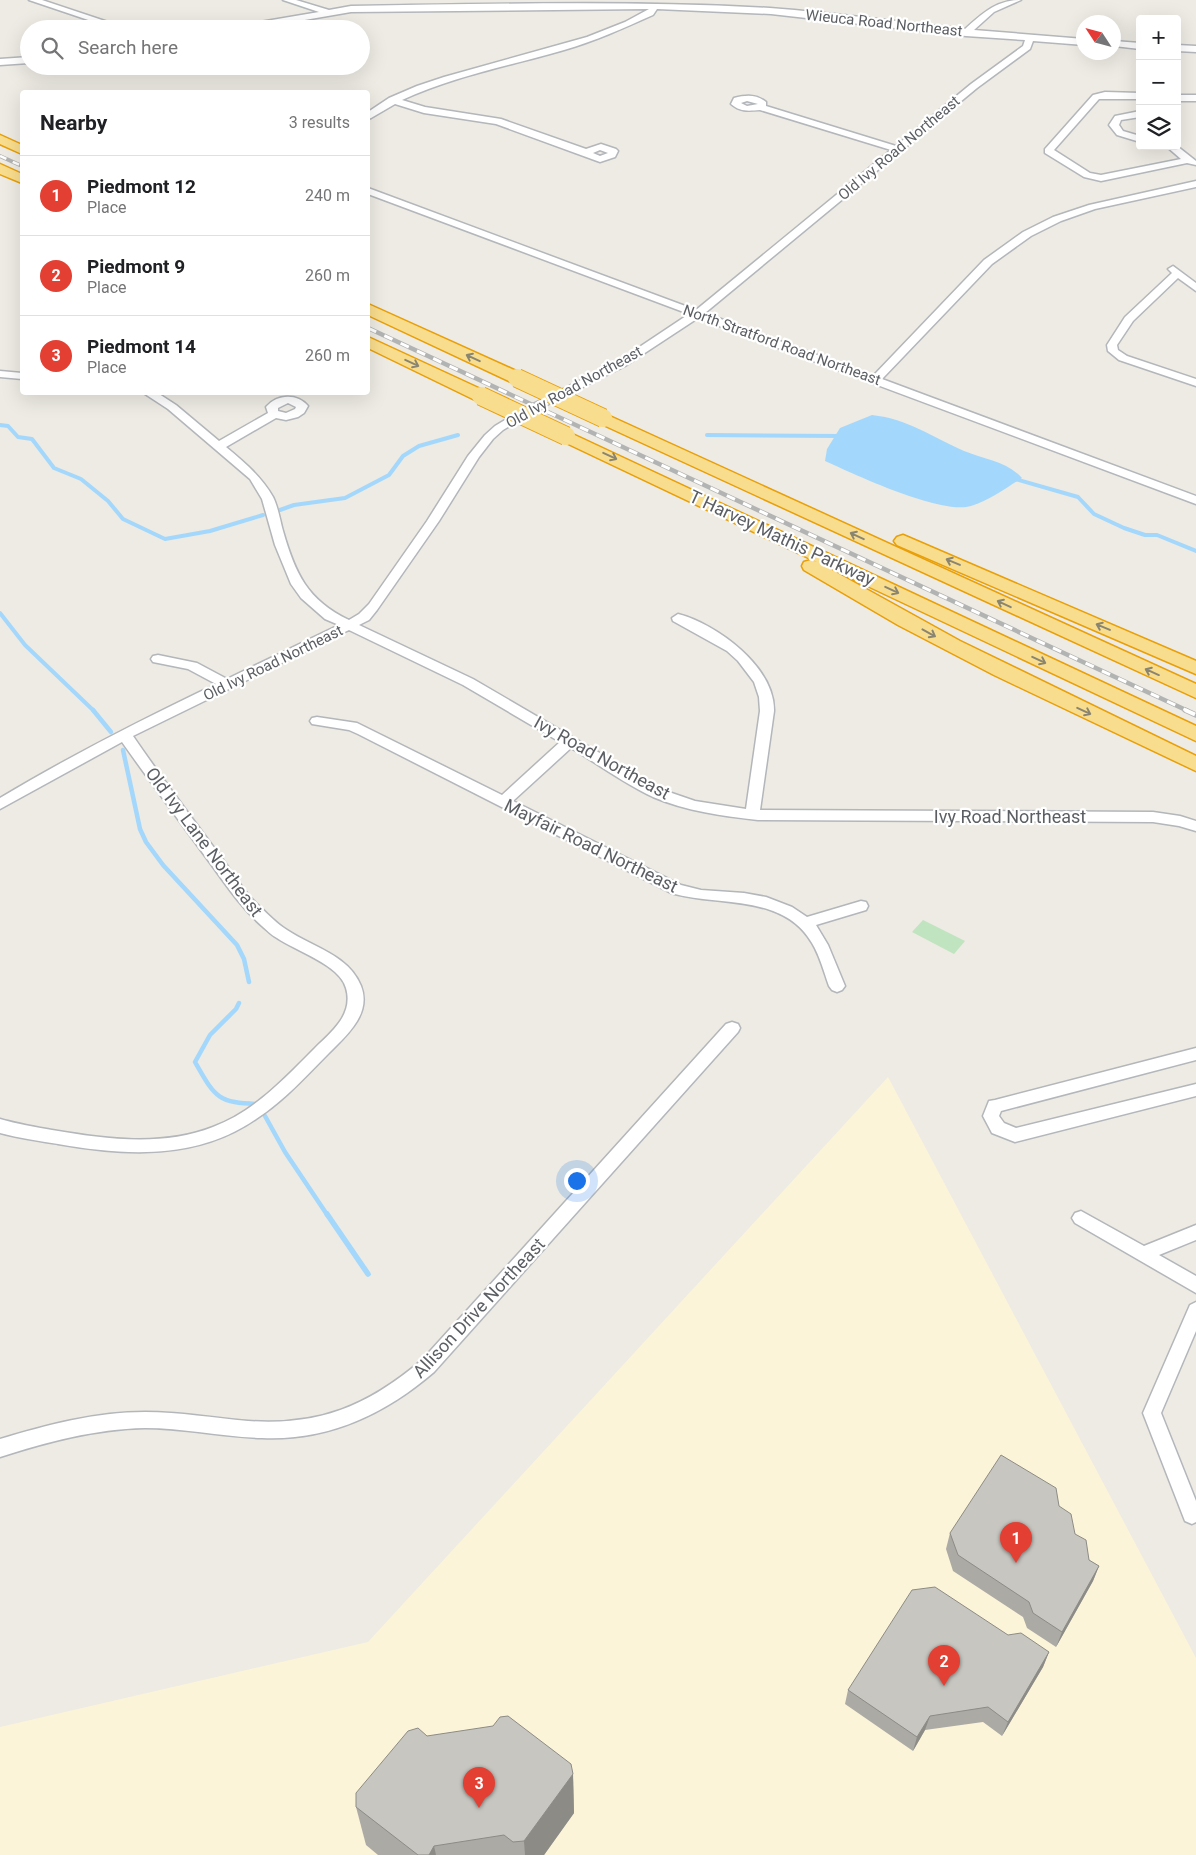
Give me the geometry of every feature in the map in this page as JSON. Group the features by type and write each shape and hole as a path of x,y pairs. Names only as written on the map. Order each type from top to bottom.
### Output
{"highway":[{"path":"0,139 20,149"},
{"path":"0,168 20,178"},
{"name":"T Harvey Mathis Parkway","path":"370,310 1196,692"},
{"name":"T Harvey Mathis Parkway","path":"370,343 1196,734"},
{"path":"603,418 763,480 1196,668"},
{"path":"738,517 828,576 961,651 1196,764"}],"street":[{"path":"33,0 96,20"},
{"path":"287,0 320,8 326,12"},
{"path":"749,9 760,0"},
{"path":"966,32 991,10 1017,0"},
{"name":"Wieuca Road Northeast","path":"284,20 326,12 376,8 589,3 749,9 1076,41"},
{"path":"370,115 392,100 461,73 590,40 650,13 655,6"},
{"name":"Old Ivy Road Northeast","path":"0,804 36,782 125,735 348,626 364,616 373,607 433,521 488,437 527,411 621,364 697,314 751,272 974,86 1027,47 1030,38"},
{"path":"1121,45 1136,46"},
{"path":"1181,48 1196,49"},
{"path":"0,62 20,61"},
{"path":"1136,96 1105,95 1096,97 1048,151 1087,176 1101,178 1191,159"},
{"path":"1181,98 1196,98"},
{"path":"392,100 424,110 504,122 578,151 588,153"},
{"path":"760,107 897,149"},
{"path":"1136,115 1118,118 1114,125 1120,133 1136,138"},
{"path":"1177,150 1191,159"},
{"path":"875,380 988,262 1006,247 1027,234 1057,219 1092,207 1196,184"},
{"name":"North Stratford Road Northeast","path":"370,192 1196,500"},
{"path":"1196,288 1175,271 1129,319 1112,345 1113,350 1123,358 1196,383"},
{"path":"0,374 20,376"},
{"name":"Ivy Road Northeast","path":"152,395 172,407 219,446 245,468 262,488 268,499 281,545 297,584 317,606 348,626 468,682 658,793 693,805 752,814 1153,817 1180,821 1196,826"},
{"path":"219,446 275,414"},
{"path":"678,618 709,633 742,656 753,668 761,682 767,705 752,814"},
{"path":"158,659 192,666 228,685"},
{"name":"Mayfair Road Northeast","path":"317,721 352,726 363,731 676,890 704,897 744,898 763,901 785,909 804,922 819,941 838,986"},
{"name":"Old Ivy Lane Northeast","path":"0,1126 105,1145 136,1148 180,1144 204,1137 249,1116 273,1098 346,1026 353,1013 356,1000 354,987 347,975 335,964 281,934 252,909 155,779 125,735"},
{"path":"503,802 557,751 571,741"},
{"path":"804,922 861,906"},
{"name":"Allison Drive Northeast","path":"0,1448 82,1425 114,1421 147,1420 263,1430 292,1430 340,1421 382,1402 408,1385 428,1366 732,1028"},
{"path":"1196,1054 995,1106 992,1116 998,1128 1015,1135 1196,1090"},
{"path":"1081,1218 1196,1285"},
{"path":"1143,1254 1196,1232"},
{"path":"1192,1515 1152,1413 1196,1310"}],"shaded area":[{"path":"888,1077 1196,1658 1196,1855 0,1855 0,1727 368,1642"}],"green space":[{"path":"923,920 965,941 954,954 912,932"}],"water":[{"path":"872,415 897,420 920,429 964,451 1010,468 1022,478 985,500 971,506 957,507 940,505 898,492 825,461 827,449 840,428"}],"building":[{"path":"1001,1455 1056,1488 1059,1506 1071,1514 1075,1534 1086,1540 1089,1560 1099,1566 1062,1632 1033,1613 1029,1602 958,1555 950,1533"},
{"path":"935,1587 1008,1635 1021,1633 1049,1652 1008,1722 988,1707 930,1716 917,1737 848,1690 912,1590"},
{"path":"508,1716 571,1764 573,1774 524,1841 513,1842 504,1835 434,1846 429,1855 418,1855 356,1807 356,1793 408,1731 418,1728 427,1736 493,1726 500,1717"}],"waterway":[{"path":"0,425 8,426 18,437 32,439 54,468 81,479 108,501 123,519 165,539 210,531 263,515"},
{"path":"280,510 294,505 345,498 389,475 403,456 419,446 458,435"},
{"path":"707,435 841,436"},
{"path":"1015,479 1078,497 1094,514 1124,528 1145,535 1157,535 1196,551"},
{"path":"0,613 25,645 93,710"},
{"path":"93,710 111,732"},
{"path":"123,750 140,829 146,842 163,865 237,945 244,959 249,982"},
{"path":"239,1003 236,1009 210,1035 195,1062 219,1096 234,1102 259,1104"},
{"path":"265,1116 285,1152 328,1216"},
{"path":"327,1214 368,1274"}],"railway":[{"path":"0,156 20,165"},
{"path":"370,329 1188,711"},
{"path":"1185,710 1196,715"}],"place":[{"name":"Piedmont 12","path":"1016,1563"},
{"name":"Piedmont 9","path":"944,1686"},
{"name":"Piedmont 14","path":"479,1808"}]}
